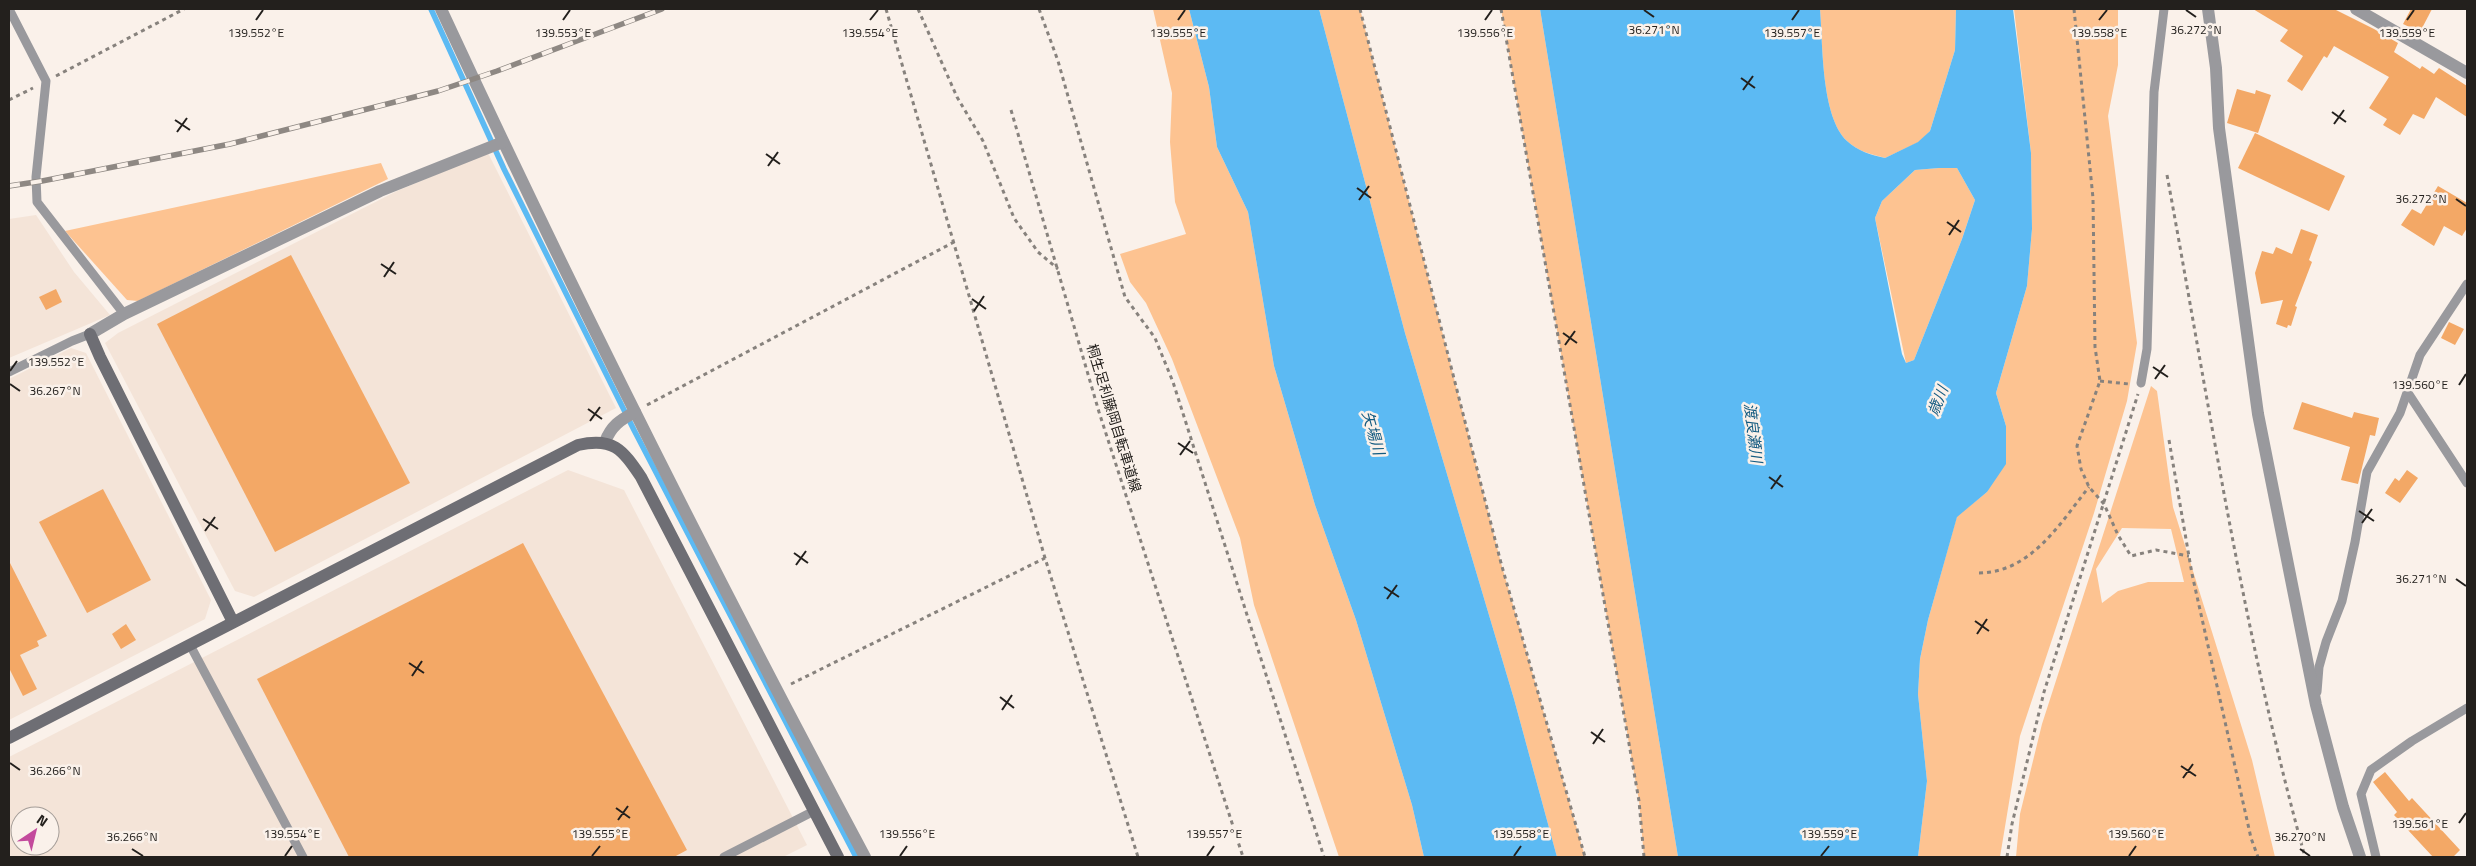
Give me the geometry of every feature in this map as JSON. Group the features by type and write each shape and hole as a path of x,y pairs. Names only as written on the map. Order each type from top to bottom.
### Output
{"street":[{"path":"441,9 503,142 634,412 777,691 865,857"},
{"path":"2208,9 2216,68 2219,128 2258,414 2316,705 2343,807 2360,857"},
{"path":"2356,9 2467,73"},
{"path":"234,622 90,334 124,314 380,191 503,142"},
{"path":"605,442 610,430 617,422 634,412"},
{"path":"9,738 578,445 605,442 619,450 641,477 838,857"}],"lane":[{"path":"9,9 46,81 36,177 38,202 124,314"},
{"path":"2142,383 2147,349 2154,92 2164,9"},
{"path":"2316,705 2319,666 2342,601 2356,542 2367,472 2400,413 2420,355 2467,284"},
{"path":"9,372 72,340 90,334"},
{"path":"2408,394 2467,483"},
{"path":"190,644 303,857"},
{"path":"2376,857 2361,794 2371,770 2412,741 2467,708"},
{"path":"724,857 814,811"}],"path":[{"path":"9,100 184,9"},
{"path":"886,9 1045,558 1138,857"},
{"path":"918,9 957,97 983,141 1014,218 1038,252 1058,269"},
{"path":"1039,9 1058,61 1126,297 1155,338 1172,382 1324,857"},
{"path":"1360,9 1501,563 1585,857"},
{"path":"1501,9 1639,801 1644,857"},
{"path":"2074,9 2093,198 2095,346 2100,381 2077,446 2081,468 2089,487 2104,504 2113,526 2131,556 2156,550 2189,556"},
{"name":"桐生足利藤岡自転車道線","path":"1011,110 1099,412 1243,857"},
{"path":"2166,169 2253,648 2278,759 2306,857"},
{"path":"634,412 954,242"},
{"path":"2007,857 2012,824 2044,692 2142,383 2100,381"},
{"path":"2169,440 2189,556 2251,838 2258,857"},
{"path":"1979,573 2001,570 2023,559 2045,543 2058,530 2089,487"},
{"path":"777,691 1045,558"}],"shaded area":[{"path":"1153,9 1189,9 1209,87 1217,147 1248,212 1274,366 1315,505 1356,620 1412,805 1424,857 1339,857 1254,605 1240,538 1172,359 1146,303 1130,282 1120,254 1186,234 1175,202 1170,142 1172,93"},
{"path":"1319,9 1360,9 1501,563 1585,857 1557,857 1514,699 1405,333"},
{"path":"1501,9 1540,9 1678,857 1644,857 1639,801"},
{"path":"1820,9 1956,9 1955,50 1930,131 1919,142 1885,158 1856,148 1838,130 1832,115 1825,79"},
{"path":"2014,9 2118,9 2118,65 2108,116 2137,343 2127,401 2094,513 2020,736 2000,857 1918,857 1927,781 1918,694 1920,659 1928,620 1957,516 1987,492 2006,426 1996,393 2027,286 2032,229 2031,153"},
{"path":"488,153 616,408 254,597 235,591 105,343 118,333 397,191"},
{"path":"381,163 388,179 138,301 127,300 65,231"},
{"path":"1957,168 1975,200 1962,239 1914,360 1906,363 1875,218 1882,201 1915,170"},
{"path":"36,215 74,272 110,315 9,358 9,219"},
{"path":"71,348 86,353 211,600 205,619 9,720 9,379"},
{"path":"2151,386 2157,391 2173,507 2252,760 2275,857 2016,857 2020,814 2042,724","holes":["2122,528 2171,529 2184,582 2148,582 2118,591 2102,603 2096,569"]},
{"path":"568,470 624,490 807,845 783,857 9,857 9,757"}],"water":[{"name":"矢場川","path":"1189,9 1319,9 1405,333 1514,699 1557,857 1424,857 1412,805 1356,620 1315,505 1274,366 1248,212 1217,147 1209,87"},
{"path":"1540,9 1820,9 1825,79 1832,115 1838,130 1847,141 1860,150 1885,158 1918,142 1930,131 1955,50 1956,9 2013,9 2031,153 2032,229 2027,286 1996,393 2006,426 2006,464 1987,492 1957,517 1928,620 1920,659 1918,694 1927,781 1918,857 1678,857","holes":["1957,168 1975,200 1962,239 1914,360 1906,363 1902,354 1875,218 1882,201 1915,170"]}],"building":[{"path":"2253,9 2334,9 2374,29 2398,43 2394,52 2420,69 2422,66 2434,74 2439,68 2467,86 2467,117 2436,97 2424,119 2413,114 2400,135 2383,125 2387,119 2369,108 2389,77 2334,46 2327,58 2324,56 2302,91 2287,81 2303,56 2280,41 2288,30"},
{"path":"2411,9 2432,9 2420,32 2403,24"},
{"path":"2237,89 2255,94 2256,90 2271,95 2258,133 2227,123"},
{"path":"2255,133 2345,176 2329,211 2238,168"},
{"path":"2438,186 2467,203 2467,228 2462,236 2444,226 2434,246 2401,225 2412,209 2421,214"},
{"path":"2301,229 2318,235 2309,260 2312,262 2295,306 2297,307 2291,326 2288,325 2287,328 2276,324 2283,300 2261,304 2255,273 2262,251 2273,254 2276,247 2292,254"},
{"path":"291,255 410,483 275,552 157,324"},
{"path":"56,289 62,302 46,310 39,297"},
{"path":"2449,322 2464,329 2455,345 2441,338"},
{"path":"2302,402 2352,418 2354,412 2379,418 2375,436 2370,435 2358,484 2341,480 2350,447 2293,429"},
{"path":"2407,470 2418,478 2400,503 2385,493 2395,478 2399,481"},
{"path":"103,489 151,580 87,613 39,522"},
{"path":"523,543 687,850 674,857 349,857 257,679"},
{"path":"9,561 47,636 37,641 39,646 20,655 37,689 23,696 9,668"},
{"path":"126,624 136,640 121,649 112,634"},
{"path":"2385,772 2409,801 2412,798 2460,850 2453,857 2433,857 2394,815 2397,812 2373,782"}],"waterway":[{"path":"431,9 504,169 634,430 856,857"}],"railway":[{"path":"9,186 230,144 438,91 497,71 662,9"}],"water label":[{"name":"歳川","path":"1938,401"},
{"name":"渡良瀬川","path":"1753,433"}]}
